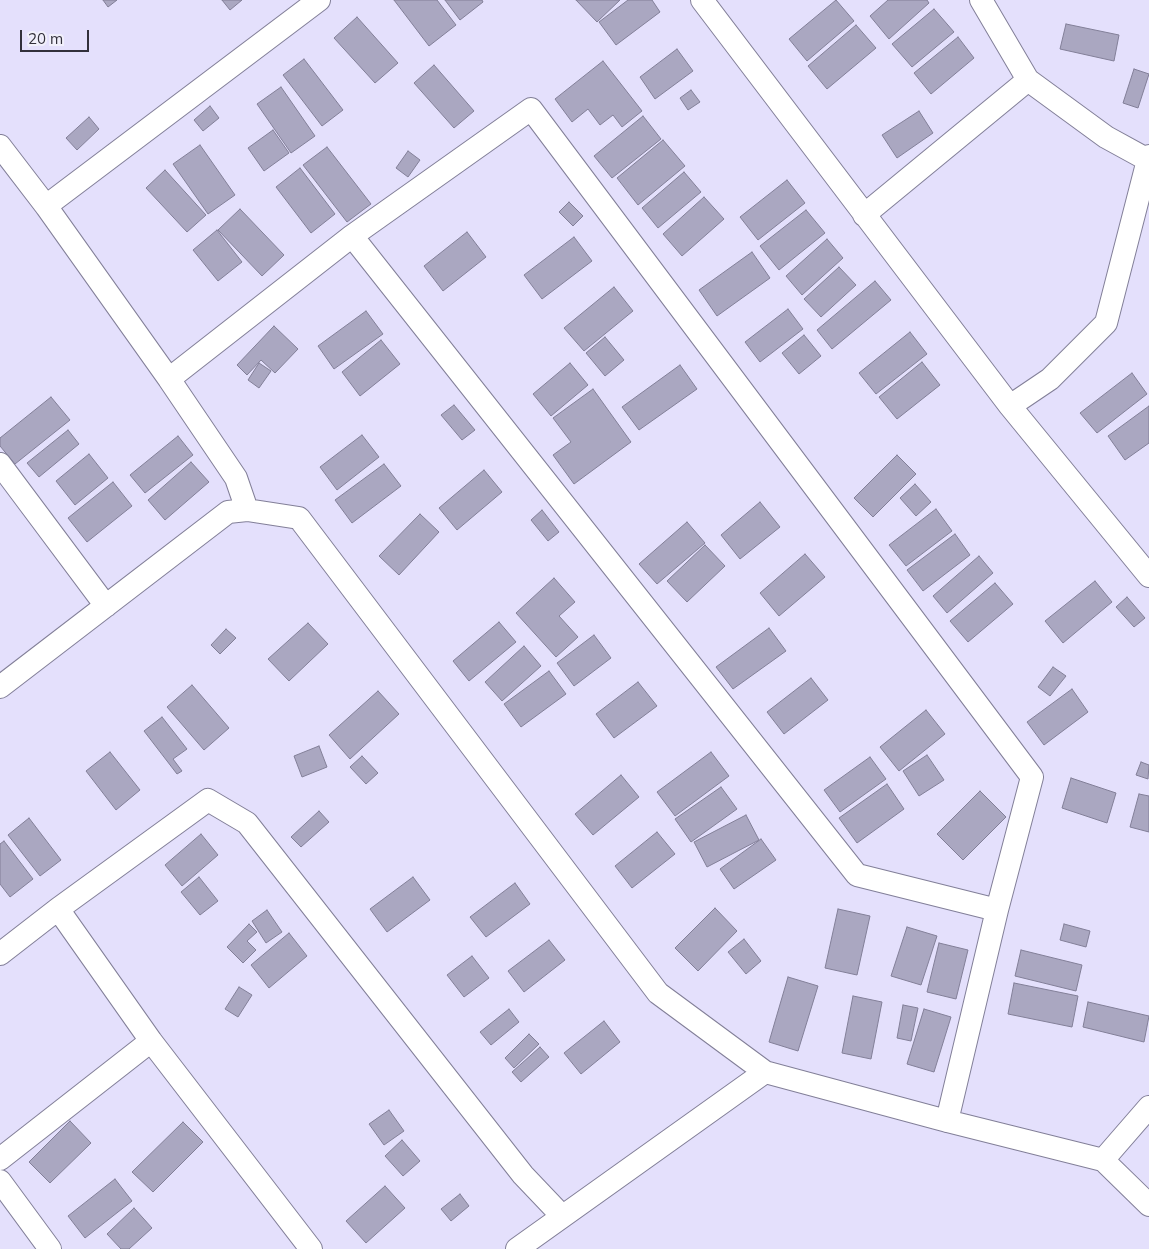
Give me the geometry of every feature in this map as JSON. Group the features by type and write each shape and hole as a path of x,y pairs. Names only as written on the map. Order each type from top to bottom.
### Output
{"street":[{"path":"46,206 319,0"},
{"path":"702,0 1010,406 1149,576"},
{"path":"981,0 1028,80 1106,138 1148,158 1106,323 1050,379 1010,406"},
{"path":"864,215 1028,80"},
{"path":"169,378 352,236 531,109 1032,777 946,1120"},
{"path":"0,146 46,206 169,378 236,478 247,510"},
{"path":"352,236 857,876 998,910"},
{"path":"0,464 106,606"},
{"path":"0,687 228,512 247,510 299,518 658,992 765,1072 1103,1160 1149,1205"},
{"path":"0,954 58,909 208,800 247,823 523,1175 562,1216"},
{"path":"58,909 151,1041 311,1249"},
{"path":"0,1159 151,1041"},
{"path":"517,1249 765,1072"},
{"path":"1103,1160 1149,1107"},
{"path":"0,1181 50,1249"}],"building":[{"path":"103,0 117,0 108,7"},
{"path":"222,0 242,0 230,10"},
{"path":"394,0 437,0 456,25 429,46"},
{"path":"445,0 482,0 483,2 460,20"},
{"path":"576,0 620,0 597,22"},
{"path":"628,0 652,0 660,12 616,45 599,22"},
{"path":"836,0 854,21 807,61 789,39"},
{"path":"888,0 927,0 929,3 889,39 870,16"},
{"path":"934,9 954,32 912,67 892,44"},
{"path":"357,17 398,63 375,83 334,38"},
{"path":"1066,24 1119,35 1114,61 1060,49"},
{"path":"856,25 876,48 827,89 808,66"},
{"path":"958,37 974,58 931,94 914,73"},
{"path":"677,49 693,71 655,99 640,77"},
{"path":"304,59 343,110 322,126 283,75"},
{"path":"603,61 642,111 622,127 613,115 600,125 588,109 572,122 555,99"},
{"path":"434,65 474,111 454,128 414,83"},
{"path":"1134,69 1149,74 1138,108 1123,103"},
{"path":"281,87 315,136 291,153 257,104"},
{"path":"691,90 700,102 688,110 680,98"},
{"path":"210,106 219,118 203,131 194,120"},
{"path":"919,111 933,133 897,158 882,135"},
{"path":"643,116 661,139 612,178 594,156"},
{"path":"89,117 99,129 77,150 66,138"},
{"path":"273,130 289,153 264,171 248,148"},
{"path":"663,140 685,166 638,205 617,178"},
{"path":"200,145 235,195 208,214 173,164"},
{"path":"327,147 371,204 347,222 303,165"},
{"path":"408,151 420,160 408,177 396,168"},
{"path":"300,168 335,214 311,233 276,187"},
{"path":"165,170 206,215 187,232 146,188"},
{"path":"684,172 701,192 658,228 642,208"},
{"path":"787,180 805,203 758,240 740,217"},
{"path":"704,197 724,219 682,256 663,234"},
{"path":"569,202 583,216 573,226 559,212"},
{"path":"240,209 284,255 262,276 218,230"},
{"path":"806,210 825,233 779,270 760,246"},
{"path":"217,230 242,262 218,281 193,250"},
{"path":"467,232 486,257 443,291 424,266"},
{"path":"574,237 592,261 542,299 524,275"},
{"path":"827,239 843,258 802,295 786,276"},
{"path":"752,252 770,278 717,316 699,290"},
{"path":"839,267 856,285 821,317 804,299"},
{"path":"875,281 891,300 832,349 817,330"},
{"path":"614,287 633,311 584,351 564,328"},
{"path":"788,309 803,329 760,362 745,342"},
{"path":"366,311 383,334 334,369 318,346"},
{"path":"274,326 298,349 275,373 261,360 247,375 237,365"},
{"path":"910,332 927,354 876,394 859,373"},
{"path":"804,335 821,356 799,374 782,353"},
{"path":"605,337 624,360 605,376 586,353"},
{"path":"381,340 400,364 360,396 342,372"},
{"path":"922,362 940,385 897,419 879,397"},
{"path":"259,363 271,371 259,388 248,380"},
{"path":"570,363 588,385 551,416 533,394"},
{"path":"680,365 697,389 639,430 622,407"},
{"path":"1132,373 1147,394 1097,433 1080,413"},
{"path":"593,389 631,442 574,484 553,455 571,442 553,418"},
{"path":"51,397 70,420 15,464 0,446 0,438"},
{"path":"454,405 475,430 462,440 441,415"},
{"path":"1149,406 1149,443 1125,460 1108,436"},
{"path":"68,430 79,444 39,477 27,463"},
{"path":"362,435 379,457 337,490 320,467"},
{"path":"178,436 193,455 145,493 130,475"},
{"path":"89,454 108,478 75,505 56,481"},
{"path":"897,455 916,474 873,517 854,498"},
{"path":"191,462 209,482 165,520 148,500"},
{"path":"384,464 401,486 352,523 335,500"},
{"path":"484,470 502,492 457,530 439,508"},
{"path":"113,482 132,506 87,542 68,518"},
{"path":"915,484 931,502 916,516 900,498"},
{"path":"760,502 780,527 740,559 721,535"},
{"path":"936,509 952,531 906,566 889,545"},
{"path":"542,510 559,532 548,541 531,520"},
{"path":"420,514 439,532 399,575 379,556"},
{"path":"687,522 705,543 657,584 639,564"},
{"path":"955,534 970,555 923,591 907,570"},
{"path":"705,545 725,566 687,602 667,581"},
{"path":"805,554 825,577 779,616 760,593"},
{"path":"979,556 993,573 947,613 933,596"},
{"path":"554,578 575,602 559,616 578,637 556,657 516,613"},
{"path":"1095,581 1112,602 1063,643 1045,621"},
{"path":"995,583 1013,604 968,642 950,621"},
{"path":"1127,597 1145,618 1134,627 1116,607"},
{"path":"499,622 516,642 469,681 453,661"},
{"path":"308,623 328,644 289,681 268,659"},
{"path":"769,628 786,651 733,689 716,667"},
{"path":"226,629 236,638 220,654 211,645"},
{"path":"594,635 611,658 574,686 557,663"},
{"path":"524,646 541,666 502,701 485,682"},
{"path":"1053,667 1066,676 1050,696 1038,687"},
{"path":"549,671 566,694 521,727 504,704"},
{"path":"811,678 828,700 784,734 767,712"},
{"path":"638,682 657,706 614,738 596,714"},
{"path":"192,685 229,728 204,750 167,707"},
{"path":"1072,689 1088,712 1044,745 1027,722"},
{"path":"378,691 399,714 350,759 329,735"},
{"path":"926,710 945,734 899,771 880,747"},
{"path":"162,717 187,749 173,759 182,771 177,774 144,731"},
{"path":"319,746 327,767 302,777 294,756"},
{"path":"110,752 140,790 116,810 86,771"},
{"path":"711,752 729,776 675,816 657,792"},
{"path":"927,755 944,780 919,796 903,771"},
{"path":"362,756 378,773 366,784 350,767"},
{"path":"870,757 886,779 840,812 824,790"},
{"path":"1141,762 1149,765 1148,779 1136,775"},
{"path":"621,775 639,797 593,835 575,814"},
{"path":"1071,778 1116,793 1107,823 1062,808"},
{"path":"887,784 904,809 857,843 839,818"},
{"path":"721,787 737,809 691,842 675,819"},
{"path":"980,791 1006,817 963,860 937,834"},
{"path":"1139,794 1149,796 1149,832 1130,827"},
{"path":"319,811 329,822 301,847 291,837"},
{"path":"746,815 759,840 707,867 694,842"},
{"path":"29,818 61,860 40,876 8,835"},
{"path":"657,832 675,854 632,888 615,866"},
{"path":"201,834 218,855 182,886 165,865"},
{"path":"761,839 776,860 734,889 720,869"},
{"path":"4,841 33,879 10,897 0,884 0,844"},
{"path":"199,877 218,901 200,915 181,892"},
{"path":"413,877 430,900 387,932 370,909"},
{"path":"515,883 530,904 486,937 470,917"},
{"path":"715,908 737,931 698,971 675,948"},
{"path":"838,909 870,916 857,975 825,968"},
{"path":"267,910 282,932 266,943 252,921"},
{"path":"249,924 257,932 247,941 256,950 243,963 227,947"},
{"path":"1064,924 1090,931 1086,947 1060,940"},
{"path":"907,927 937,936 921,985 891,976"},
{"path":"289,933 307,956 269,988 251,965"},
{"path":"744,939 761,961 746,974 728,952"},
{"path":"549,940 565,960 524,992 508,971"},
{"path":"939,943 968,950 956,999 927,992"},
{"path":"1021,950 1082,965 1076,991 1015,976"},
{"path":"472,956 489,978 464,997 447,975"},
{"path":"788,977 818,986 798,1051 769,1042"},
{"path":"1014,983 1078,996 1072,1027 1008,1014"},
{"path":"239,987 252,995 238,1017 225,1009"},
{"path":"853,996 882,1002 871,1059 842,1053"},
{"path":"1088,1002 1149,1016 1144,1042 1083,1027"},
{"path":"903,1005 918,1008 911,1041 897,1038"},
{"path":"509,1009 519,1022 491,1045 480,1032"},
{"path":"924,1009 951,1017 934,1072 907,1064"},
{"path":"604,1021 620,1042 581,1074 564,1053"},
{"path":"529,1034 539,1044 514,1068 505,1058"},
{"path":"540,1047 549,1057 521,1082 512,1072"},
{"path":"389,1110 404,1131 384,1145 369,1124"},
{"path":"70,1121 91,1143 50,1183 29,1162"},
{"path":"183,1122 203,1142 153,1192 132,1172"},
{"path":"402,1140 420,1161 403,1176 385,1156"},
{"path":"115,1179 132,1201 85,1238 68,1216"},
{"path":"385,1186 405,1208 366,1243 346,1221"},
{"path":"460,1194 469,1206 451,1221 441,1209"},
{"path":"134,1208 152,1228 129,1249 121,1249 107,1234"}]}
